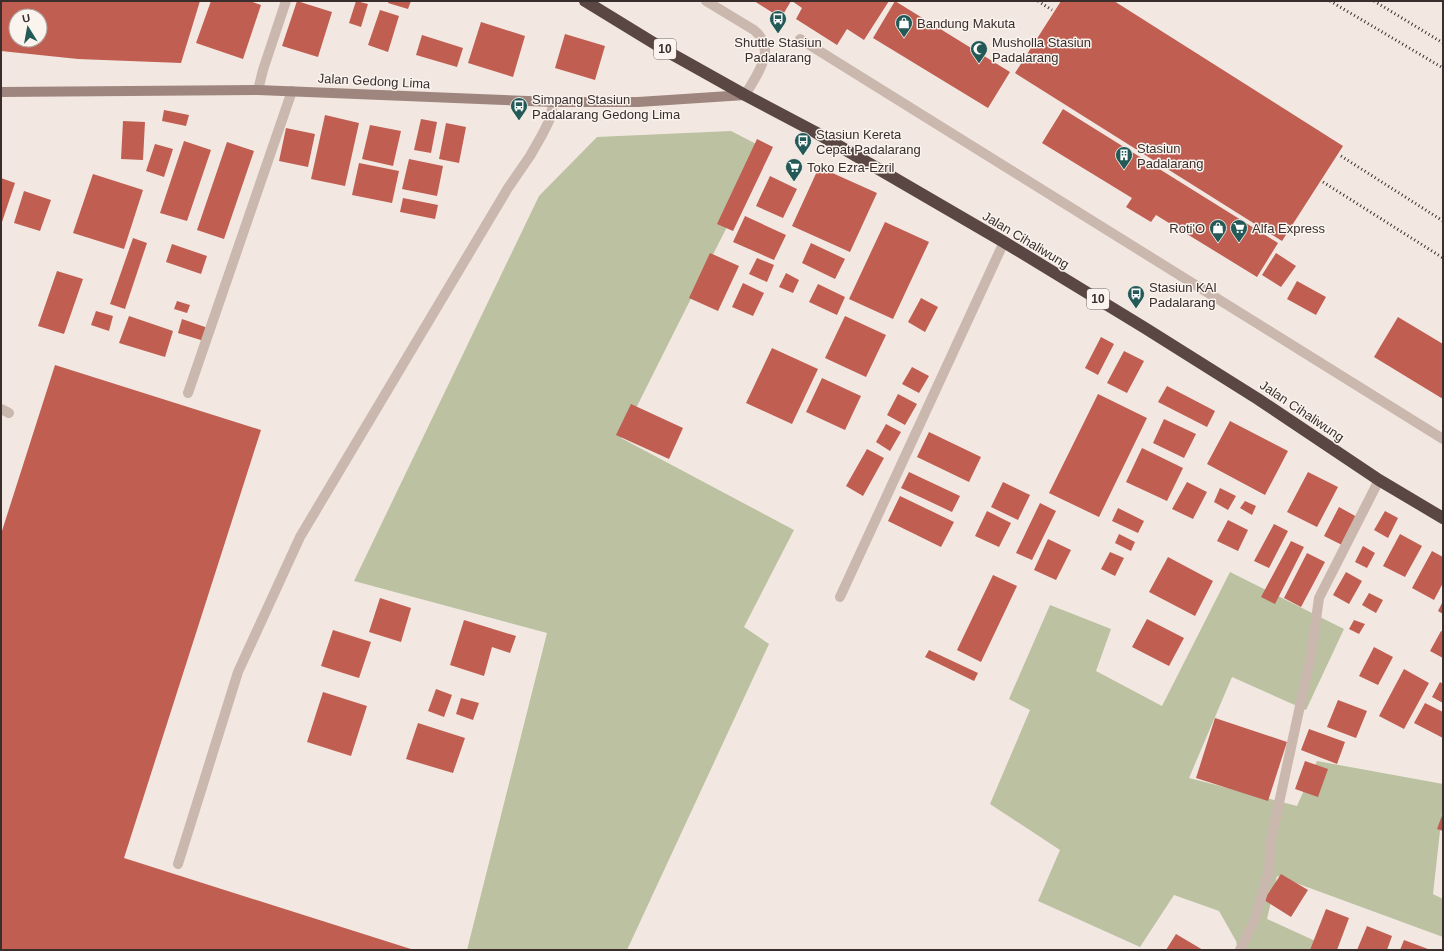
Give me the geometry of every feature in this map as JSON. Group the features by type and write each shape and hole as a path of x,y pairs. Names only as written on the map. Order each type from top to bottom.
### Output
{"highway":[{"name":"Jalan Cihaliwung","path":"586,1 670,52 815,132 1004,242 1238,386 1379,480 1443,518"}],"street":[{"path":"258,90 263,70 286,1"},
{"path":"706,1 754,30 761,36 765,45 765,56 762,64 746,95"},
{"path":"800,39 1443,439"},
{"path":"188,393 292,90"},
{"name":"Jalan Gedong Lima","path":"1,92 292,90 554,102 638,102 746,95"},
{"path":"178,864 238,672 300,537 508,188 530,156 549,121 554,102"},
{"path":"840,597 1004,242"},
{"path":"1240,950 1255,919 1269,871 1271,840 1311,655 1319,598 1379,480"}],"green space":[{"path":"731,131 766,149 621,438 794,530 744,627 769,644 627,950 467,950 547,633 354,581 539,196 597,137"},
{"path":"1230,572 1344,629 1306,710 1232,677 1189,778 1297,806 1317,761 1443,784 1443,804 1433,894 1443,899 1443,937 1277,876 1267,919 1335,950 1238,950 1236,941 1219,911 1174,895 1140,947 1038,901 1060,850 990,804 1030,710 1009,699 1050,605 1111,629 1096,671 1162,706"}],"building":[{"path":"1,1 200,1 181,63 78,59 1,51"},
{"path":"211,1 250,1 261,5 243,59 196,43"},
{"path":"297,1 332,12 318,57 282,46"},
{"path":"356,1 368,4 361,27 349,23"},
{"path":"389,1 411,1 408,9 388,3"},
{"path":"754,1 791,1 781,18"},
{"path":"792,1 889,1 864,40 847,29 837,45 796,19 802,8"},
{"path":"895,1 1010,72 988,108 873,38"},
{"path":"1061,1 1114,1 1343,146 1282,241 1015,73"},
{"path":"380,10 399,16 388,52 368,45"},
{"path":"481,22 525,36 513,77 468,63"},
{"path":"565,34 605,46 595,80 555,68"},
{"path":"422,35 463,48 457,67 416,55"},
{"name":"Stasiun Padalarang","path":"1063,109 1278,243 1257,277 1156,215 1151,222 1126,207 1132,198 1042,143"},
{"path":"164,110 189,115 186,126 162,121"},
{"path":"325,115 359,123 345,186 311,179"},
{"path":"421,119 437,122 431,153 414,150"},
{"path":"123,121 145,122 143,160 121,159"},
{"path":"446,123 466,127 459,163 439,159"},
{"path":"370,125 401,131 393,166 362,159"},
{"path":"286,128 315,134 308,167 279,161"},
{"path":"757,139 773,147 733,231 717,224"},
{"path":"184,141 211,150 187,221 160,213"},
{"path":"227,142 254,151 224,239 197,230"},
{"path":"155,144 173,149 164,177 146,171"},
{"path":"409,159 443,166 437,196 402,189"},
{"path":"359,163 399,171 392,203 352,195"},
{"path":"819,167 877,193 850,252 792,226"},
{"path":"93,174 143,190 124,249 73,233"},
{"path":"770,176 797,189 783,218 756,206"},
{"path":"1,178 15,183 1,225"},
{"path":"24,191 51,200 40,231 14,223"},
{"path":"403,198 438,205 435,219 400,212"},
{"path":"745,216 786,235 774,260 733,242"},
{"path":"885,222 929,242 893,319 849,299"},
{"path":"133,238 147,243 125,309 110,304"},
{"path":"811,243 845,259 835,279 802,263"},
{"path":"172,244 207,256 201,274 166,262"},
{"path":"710,253 739,266 718,311 689,298"},
{"path":"1276,253 1296,266 1281,287 1262,275"},
{"path":"757,258 774,265 767,282 749,274"},
{"path":"57,271 83,279 64,334 38,326"},
{"path":"786,273 799,280 793,293 779,287"},
{"path":"1297,281 1326,297 1316,315 1287,299"},
{"path":"743,283 764,293 753,316 732,307"},
{"path":"818,284 845,297 837,315 809,302"},
{"path":"921,298 938,307 925,332 908,322"},
{"path":"177,301 190,305 187,313 174,309"},
{"path":"96,311 113,316 109,331 91,325"},
{"path":"129,316 173,331 165,357 119,343"},
{"path":"845,316 886,335 866,377 825,358"},
{"path":"1398,317 1443,344 1443,399 1374,357"},
{"path":"182,319 208,328 204,341 178,333"},
{"path":"1101,337 1114,344 1098,375 1085,368"},
{"path":"772,348 818,369 792,424 746,403"},
{"path":"1124,351 1144,361 1127,393 1107,383"},
{"path":"55,365 261,430 124,858 414,950 1,950 1,534"},
{"path":"912,367 929,376 919,393 902,384"},
{"path":"822,378 861,396 845,430 806,412"},
{"path":"1167,386 1215,411 1207,427 1158,402"},
{"path":"898,394 917,404 905,425 887,415"},
{"path":"1098,394 1147,418 1099,517 1049,493"},
{"path":"631,404 683,428 669,459 616,435"},
{"path":"1164,419 1196,434 1184,458 1153,443"},
{"path":"1230,421 1288,451 1265,495 1207,464"},
{"path":"886,424 901,432 890,451 876,442"},
{"path":"929,432 981,457 969,482 917,457"},
{"path":"1142,448 1183,468 1167,501 1126,482"},
{"path":"867,449 884,458 863,496 846,486"},
{"path":"909,472 960,496 952,512 901,488"},
{"path":"1308,472 1338,487 1317,527 1287,512"},
{"path":"1003,482 1030,495 1018,520 991,507"},
{"path":"1187,482 1207,492 1193,519 1172,509"},
{"path":"1220,488 1236,496 1228,510 1214,502"},
{"path":"900,496 954,522 941,547 888,521"},
{"path":"1245,501 1256,506 1252,515 1240,508"},
{"path":"1040,503 1056,511 1032,560 1016,553"},
{"path":"1339,507 1357,517 1342,545 1324,536"},
{"path":"1118,508 1144,521 1138,533 1112,521"},
{"path":"987,511 1011,523 999,547 975,536"},
{"path":"1385,511 1398,518 1388,538 1374,530"},
{"path":"1228,520 1248,530 1238,551 1217,541"},
{"path":"1274,524 1288,531 1269,568 1254,561"},
{"path":"1119,534 1135,542 1131,551 1115,543"},
{"path":"1400,534 1422,546 1405,577 1383,566"},
{"path":"1048,539 1071,550 1056,580 1034,570"},
{"path":"1291,541 1304,547 1275,604 1261,597"},
{"path":"1363,546 1375,553 1367,568 1355,562"},
{"path":"1432,551 1443,557 1443,583 1434,600 1412,588"},
{"path":"1110,552 1124,558 1115,576 1101,569"},
{"path":"1307,553 1325,562 1301,607 1284,598"},
{"path":"1168,557 1213,581 1195,616 1149,592"},
{"path":"1346,572 1362,581 1349,604 1333,595"},
{"path":"993,575 1017,586 981,662 957,650"},
{"path":"1369,593 1383,600 1376,613 1362,605"},
{"path":"380,598 411,608 401,642 369,632"},
{"path":"1443,601 1443,614 1438,611"},
{"path":"1147,619 1184,638 1169,666 1132,647"},
{"path":"464,620 516,636 510,653 492,647 484,676 450,665"},
{"path":"1354,620 1365,624 1359,634 1349,629"},
{"path":"333,630 371,642 359,678 321,666"},
{"path":"1441,631 1443,632 1443,658 1430,651"},
{"path":"1374,647 1393,657 1378,685 1359,676"},
{"path":"929,650 978,673 974,681 925,657"},
{"path":"1404,669 1429,683 1404,729 1379,716"},
{"path":"1440,682 1443,684 1443,703 1432,697"},
{"path":"436,689 452,695 444,717 428,711"},
{"path":"323,692 367,706 351,756 307,742"},
{"path":"461,698 479,703 473,720 456,714"},
{"path":"1338,700 1367,711 1356,738 1327,727"},
{"path":"1425,703 1443,712 1443,738 1414,723"},
{"path":"1215,718 1287,742 1268,801 1196,778"},
{"path":"418,723 465,738 453,773 406,759"},
{"path":"1309,729 1345,742 1337,764 1301,750"},
{"path":"1305,761 1328,769 1318,797 1295,789"},
{"path":"1443,813 1443,831 1437,829"},
{"path":"1281,874 1308,890 1291,917 1264,900"},
{"path":"1326,909 1349,918 1337,950 1310,950"},
{"path":"1367,926 1392,936 1387,950 1357,950"},
{"path":"1176,934 1203,950 1166,950"},
{"path":"1404,940 1428,949 1400,950"}],"railway":[{"path":"1038,1 1052,10"},
{"path":"1330,1 1443,68"},
{"path":"1374,1 1443,43"},
{"path":"1341,156 1443,221"},
{"path":"1323,182 1443,258"}],"place":[{"name":"Shuttle Stasiun Padalarang","path":"778,34"},
{"name":"Bandung Makuta","path":"904,38"},
{"name":"Musholla Stasiun Padalarang","path":"979,64"},
{"name":"Simpang Stasiun Padalarang Gedong Lima","path":"519,121"},
{"name":"Stasiun Kereta Cepat Padalarang","path":"803,156"},
{"name":"Stasiun Padalarang","path":"1124,170"},
{"name":"Toko Ezra-Ezril","path":"794,182"},
{"name":"Roti'O","path":"1218,243"},
{"name":"Alfa Express","path":"1239,243"},
{"name":"Stasiun KAI Padalarang","path":"1136,309"}]}
